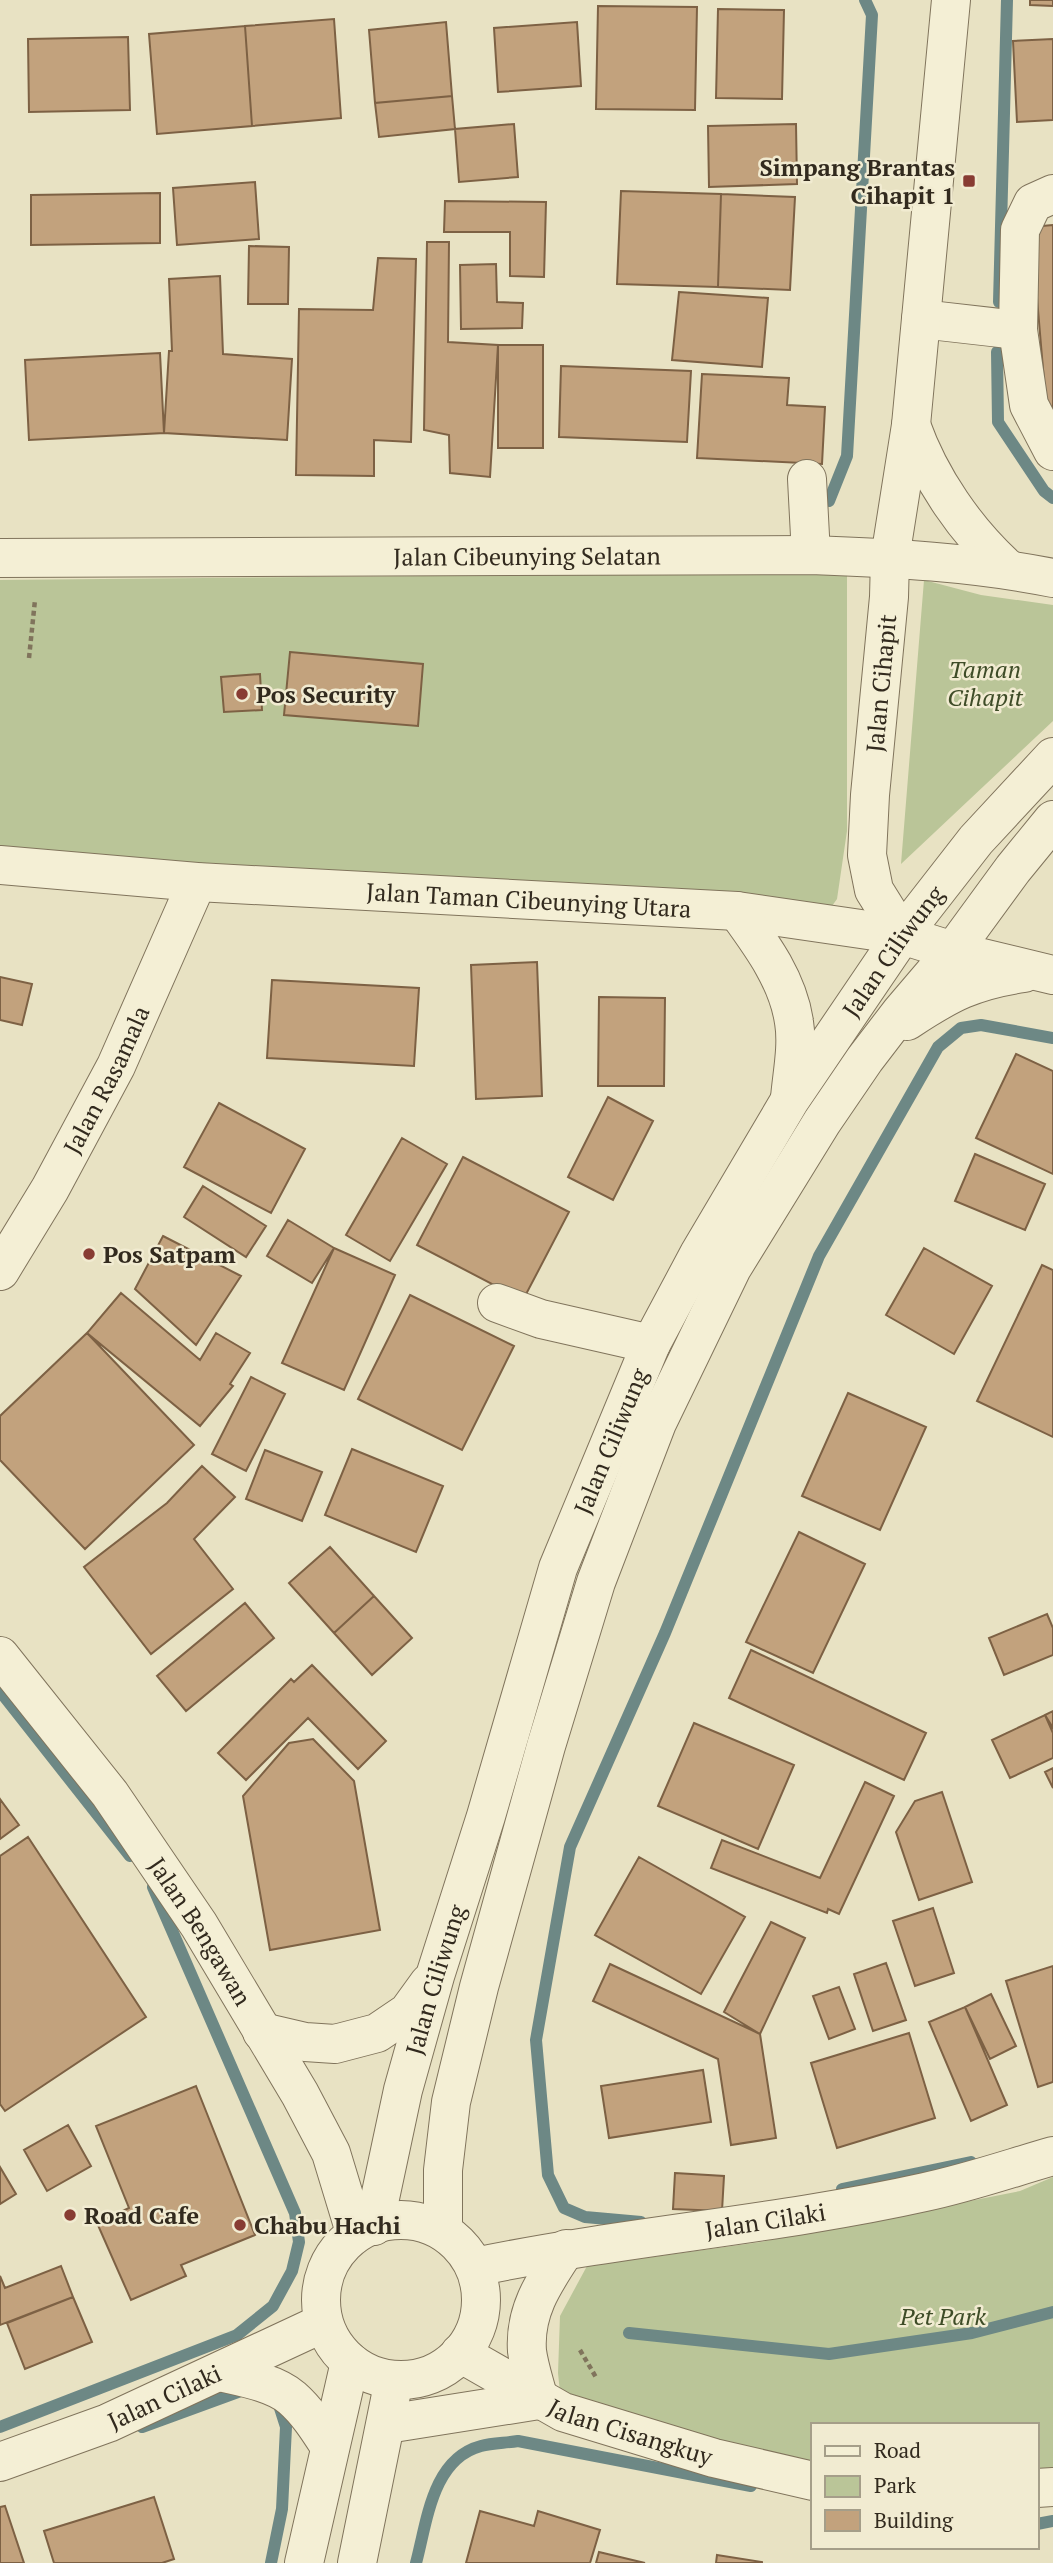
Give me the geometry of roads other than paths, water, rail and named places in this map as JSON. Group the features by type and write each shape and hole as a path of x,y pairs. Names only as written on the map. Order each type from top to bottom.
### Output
{"street":[{"name":"Jalan Cihapit","path":"902,935 874,890 867,855 870,795 889,597 890,558 911,425 951,0"},
{"path":"1053,194 1033,203 1020,230 1018,330 1029,405 1053,451"},
{"path":"921,318 1018,330"},
{"name":"Jalan Cihapit","path":"911,425 921,454 954,506 989,552 1008,569"},
{"path":"807,479 811,555"},
{"name":"Jalan Cibeunying Selatan","path":"0,558 811,555 890,558 1008,569 1053,578"},
{"name":"Jalan Ciliwung","path":"365,2229 435,1976 486,1816 558,1568 651,1344 699,1254 790,1100 902,935 976,840 1053,757"},
{"name":"Jalan Ciliwung","path":"443,2231 443,2170 451,2102 479,1987 596,1582 657,1423 732,1268 822,1122 865,1059 953,951 1053,820"},
{"name":"Jalan Taman Cibeunying Utara","path":"0,865 197,882 737,911 902,935 1045,974"},
{"name":"Jalan Rasamala","path":"0,1271 50,1189 116,1066 197,882"},
{"path":"737,911 769,956 785,990 794,1022 795,1049 790,1100"},
{"path":"865,1059 904,1023 946,996 988,978 1045,974"},
{"path":"497,1303 541,1319 651,1344"},
{"path":"558,1568 596,1582"},
{"name":"Jalan Bengawan","path":"0,1656 110,1794 199,1925 300,2094 331,2153 365,2229"},
{"path":"262,2032 305,2042 335,2044 377,2033 408,2012 435,1976"},
{"name":"Jalan Cilaki","path":"475,2267 566,2249 758,2222 913,2194 1053,2156"},
{"path":"394,2219 433,2225 454,2238 470,2257 481,2289 481,2312 473,2334 460,2353 441,2369 418,2378 394,2380 370,2375 350,2362 333,2345 323,2323 319,2298 324,2272 337,2250 365,2229 394,2219"},
{"path":"387,2424 539,2400 527,2351 529,2319 537,2294 566,2249"},
{"name":"Jalan Cilaki","path":"0,2462 108,2423 323,2323"},
{"name":"Jalan Cisangkuy","path":"460,2353 564,2412 714,2458 811,2481"},
{"path":"304,2563 350,2362"},
{"path":"219,2372 253,2380 291,2397 330,2446"},
{"path":"357,2563 394,2380"}],"waterway":[{"path":"829,501 847,456 872,15 865,0"},
{"path":"999,302 1007,0"},
{"path":"997,352 998,422 1044,491 1053,498"},
{"path":"641,2222 585,2217 564,2208 548,2175 536,2040 570,1847 665,1633 819,1256 938,1047 961,1028 981,1025 1053,1038"},
{"path":"0,1691 130,1856"},
{"path":"0,2427 237,2335 273,2306 292,2271 299,2242 295,2213 153,1887"},
{"path":"842,2189 971,2162"},
{"path":"629,2333 829,2354 972,2333 1053,2312"},
{"path":"142,2427 246,2389"},
{"path":"271,2563 282,2509 286,2427 278,2402"},
{"path":"416,2563 428,2511 442,2478 452,2464 465,2453 485,2445 518,2441 751,2486"},
{"path":"1039,2524 1053,2521"}],"place":[{"name":"Simpang Brantas Cihapit 1","path":"969,181"},
{"name":"Pos Security","path":"242,694"},
{"name":"Pos Satpam","path":"89,1254"},
{"name":"Road Cafe","path":"70,2215"},
{"name":"Chabu Hachi","path":"240,2225"}],"park label":[{"name":"Taman Cihapit","path":"985,683"},
{"name":"Pet Park","path":"943,2316"}]}
